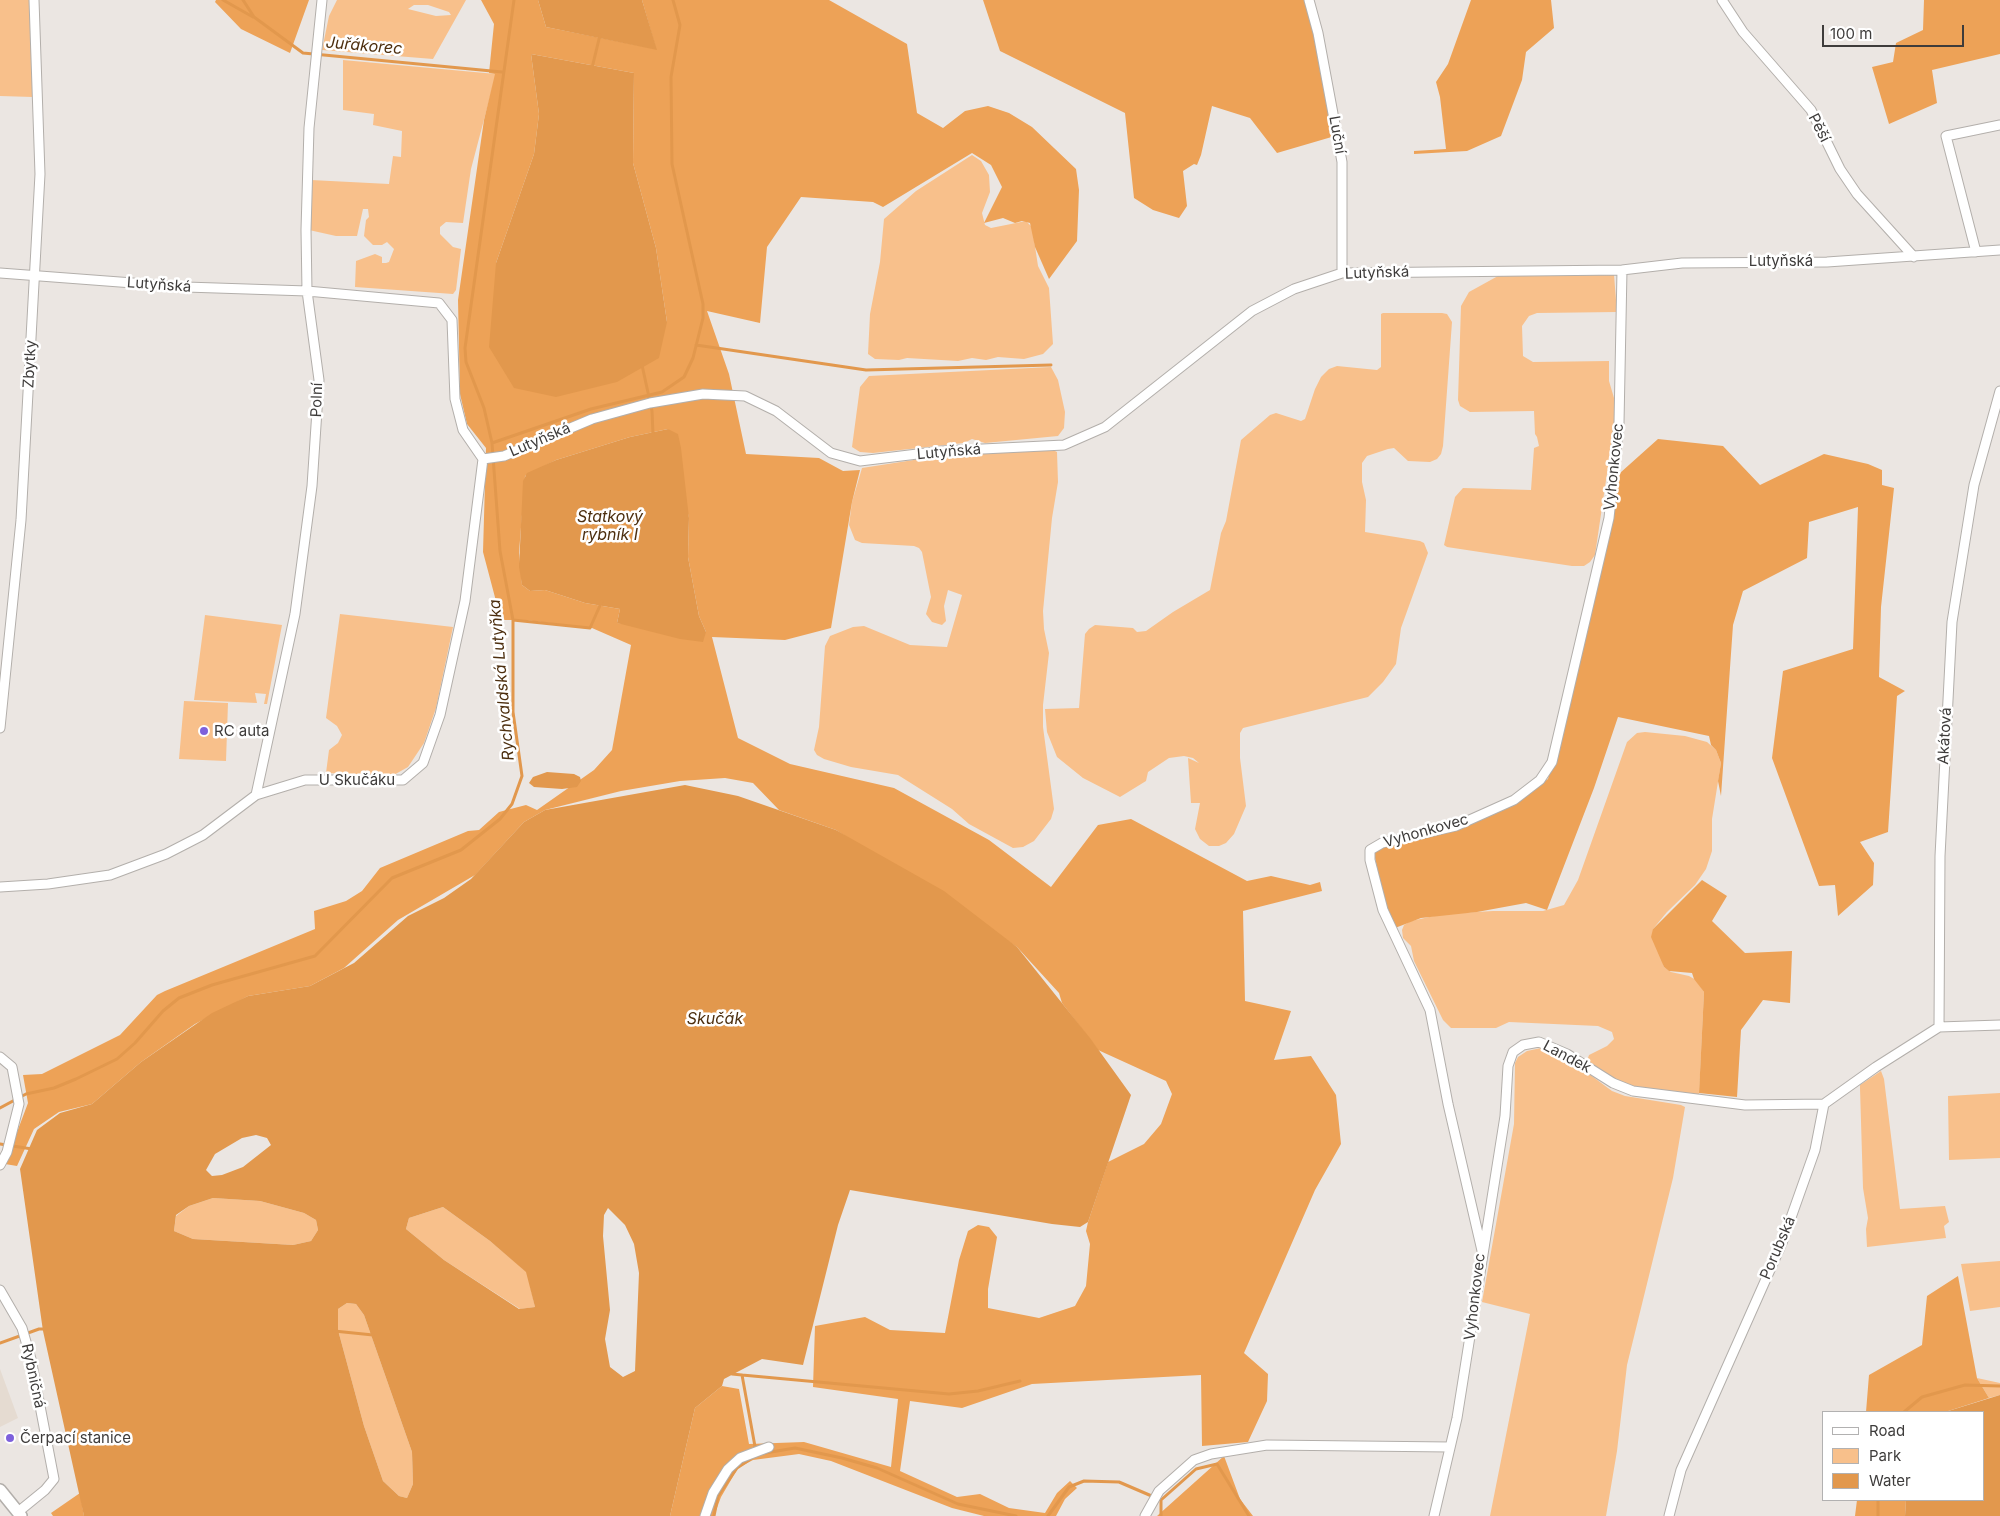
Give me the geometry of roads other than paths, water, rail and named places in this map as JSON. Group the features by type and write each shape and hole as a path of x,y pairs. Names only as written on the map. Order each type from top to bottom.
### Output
{"main road":[{"path":"0,1490 20,1514"}],"street":[{"name":"Zbytky","path":"0,728 22,520 40,174 34,0"},
{"name":"Polní","path":"256,795 295,614 312,486 319,380 307,291 306,230 309,128 322,0"},
{"name":"Luční","path":"1309,0 1318,33 1342,162 1342,273"},
{"name":"Pěší","path":"1722,0 1744,32 1810,110 1840,169 1857,194 1914,257"},
{"path":"1976,252 1946,136 2000,125"},
{"name":"Lutyňská","path":"0,273 186,287 307,291 412,299 439,303 452,320 455,399 463,430 483,459 504,456 592,419 650,403 703,394 745,396 776,411 831,453 860,461 942,451 1064,445 1106,427 1252,311 1294,289 1342,273 1622,270 1682,263 1827,262 2000,250"},
{"name":"Vyhonkovec","path":"1434,1516 1450,1447 1483,1255 1452,1122 1430,1010 1383,910 1370,860 1370,850 1382,843 1456,826 1514,800 1540,780 1552,762 1609,518 1619,423 1622,270"},
{"name":"Akátová","path":"1939,1026 1940,856 1952,622 1974,484 2000,391"},
{"name":"U Skučáku","path":"0,887 48,884 110,875 166,854 203,835 256,795 305,780 403,780 422,762 440,715 465,601 483,459"},
{"path":"1824,1104 1939,1026 2000,1025"},
{"name":"Landek","path":"1483,1255 1505,1116 1508,1066 1513,1052 1523,1045 1538,1042 1552,1047 1613,1082 1633,1091 1745,1105 1824,1104"},
{"path":"0,1057 12,1067 19,1104 7,1152 0,1165"},
{"name":"Porubská","path":"1669,1516 1680,1470 1782,1244 1815,1150 1824,1104"},
{"name":"Rybničná","path":"0,1290 22,1328 26,1341 54,1479 20,1514"},
{"path":"1145,1516 1158,1492 1194,1460 1211,1454 1267,1445 1450,1447"},
{"path":"705,1516 707,1507 720,1480 740,1458 766,1449"}],"water":[{"path":"538,0 642,0 657,50 546,27"},
{"path":"531,54 634,73 633,163 656,248 667,322 659,358 617,382 556,397 514,388 489,347 496,263 534,154 539,114"},
{"name":"Statkový rybník I","path":"668,429 678,434 681,448 689,518 688,557 699,616 706,632 703,642 680,639 617,623 620,609 585,603 545,590 530,591 522,585 519,567 523,481 527,473 556,460 630,437"},
{"path":"547,772 574,774 580,777 581,781 577,787 562,789 534,787 529,783 533,777"},
{"name":"Skučák","path":"685,785 738,796 836,830 944,891 1017,947 1090,1038 1131,1095 1088,1222 1080,1227 1052,1224 850,1190 838,1225 803,1365 762,1359 724,1379 722,1386 695,1408 670,1516 84,1516 43,1331 20,1169 37,1130 60,1113 92,1104 141,1062 212,1013 248,996 310,986 354,963 408,916 444,898 471,879 524,822 545,810","holes":["256,1135 267,1138 271,1145 243,1167 222,1175 212,1176 206,1170 215,1154 242,1138","213,1198 260,1201 304,1213 316,1220 318,1230 311,1241 293,1245 193,1239 174,1231 176,1215 189,1206","443,1207 490,1241 526,1272 535,1307 519,1309 444,1260 406,1229 409,1218","608,1208 625,1225 634,1244 639,1273 635,1371 623,1377 610,1367 605,1339 610,1310 603,1236 604,1215","347,1303 356,1304 364,1315 412,1452 413,1484 407,1498 399,1496 383,1481 364,1426 338,1330 338,1309"]},
{"path":"2000,1395 2000,1516 1905,1516 1906,1501 1985,1501 1985,1411 1948,1411"}],"waterway":[{"path":"223,0 253,17"},
{"name":"Juřákorec","path":"243,0 254,17 303,53 502,72"},
{"name":"Rychvaldská Lutyňka","path":"0,1108 26,1094 54,1088 117,1059 135,1043 163,1011 179,998 212,985 315,956 392,878 461,850 500,819 512,804 522,776 513,712 513,620 500,551 492,443 484,408 466,362 465,348 514,0"},
{"name":"Rychvaldská Lutyňka","path":"492,443 591,409 662,392 684,377 693,358 703,318 703,304 672,164 671,77 680,25 673,0"},
{"path":"592,68 600,35"},
{"path":"696,345 866,370 1051,365"},
{"path":"642,365 652,411 653,435"},
{"path":"513,620 590,628 602,601"},
{"path":"0,1144 32,1149"},
{"path":"0,1343 39,1329 46,1329"},
{"path":"334,1331 373,1335"},
{"path":"732,1374 742,1375 756,1452"},
{"path":"742,1375 949,1394 978,1391 1020,1381"},
{"path":"1905,1411 1922,1397 1965,1385 2000,1386"},
{"path":"765,1453 795,1448 842,1458 877,1468 958,1504 1016,1516"},
{"path":"714,1516 718,1496 737,1468 752,1458"},
{"path":"1161,1500 1196,1469 1217,1464 1249,1516"},
{"path":"1048,1516 1069,1487 1084,1481 1119,1482 1161,1500 1161,1516"},
{"path":"1878,1501 1878,1516"}],"place":[{"name":"RC auta","path":"204,731"},
{"name":"Čerpací stanice","path":"10,1438"}]}
